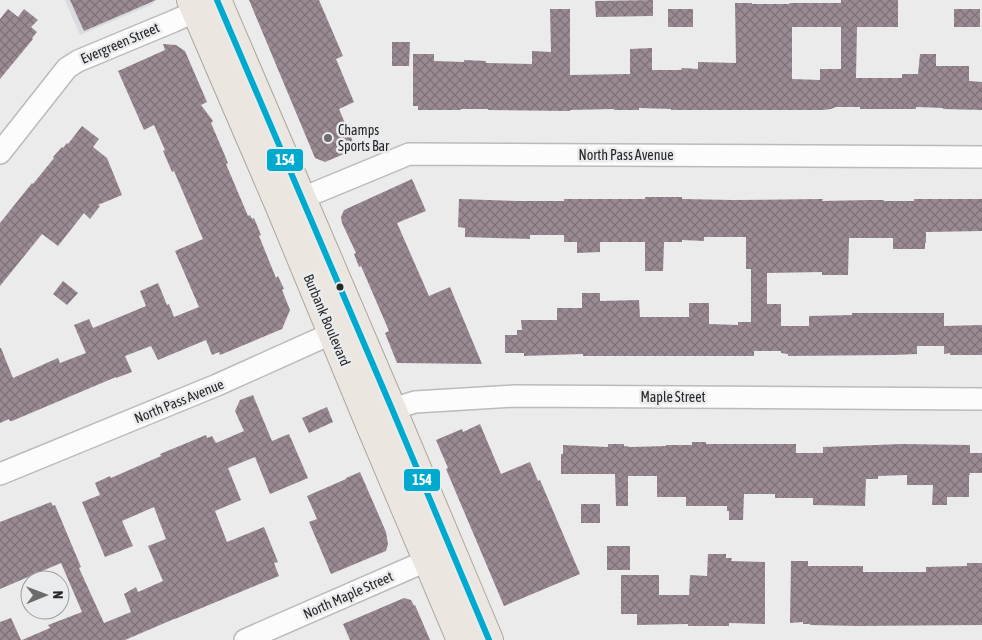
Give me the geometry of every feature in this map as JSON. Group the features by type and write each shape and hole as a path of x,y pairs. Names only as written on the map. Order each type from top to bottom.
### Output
{"main road":[{"name":"Burbank Boulevard","path":"205,3 344,328 392,409 440,555 461,640"},
{"name":"Burbank Boulevard","path":"344,328 368,420 488,640"}],"street":[{"name":"Evergreen Street","path":"0,153 67,68 78,61 205,3"},
{"name":"North Pass Avenue","path":"291,203 409,154 982,157"},
{"name":"North Pass Avenue","path":"0,474 217,385 344,328"},
{"name":"Maple Street","path":"368,420 392,409 415,402 515,396 982,399"},
{"name":"North Maple Street","path":"245,640 440,555"}],"shaded area":[{"path":"65,0 155,0 153,4 80,35"}],"building":[{"path":"70,0 156,0 84,31"},
{"path":"249,0 319,0 343,56 336,59 354,102 339,109 356,149 325,162 315,158"},
{"path":"653,0 653,16 596,17 595,1"},
{"path":"841,0 898,0 898,27 857,27 856,78 902,78 902,74 918,74 920,54 936,54 936,66 969,66 969,81 982,82 982,110 916,107 916,109 860,109 860,107 836,107 823,110 671,110 639,108 639,110 570,111 418,110 418,106 413,106 413,54 434,54 434,61 464,62 464,60 486,61 486,63 532,64 532,51 551,52 550,9 570,9 570,75 630,74 630,49 652,48 652,70 698,69 698,62 736,63 735,3 841,3","holes":["792,27 841,27 841,69 820,69 820,80 792,79"]},
{"path":"8,9 18,17 24,9 38,20 31,27 37,32 0,79 0,19"},
{"path":"668,9 693,9 693,27 668,27"},
{"path":"954,9 980,9 980,27 954,27"},
{"path":"392,42 410,42 409,66 392,66"},
{"path":"163,44 176,45 185,51 207,102 201,105 213,121 211,123 228,163 226,164 248,216 250,215 252,219 254,218 261,235 259,236 276,278 278,276 284,289 282,290 290,310 282,329 220,355 219,352 212,355 206,340 158,360 151,346 125,356 132,372 12,421 9,419 0,423 0,348 13,378 58,358 60,363 86,353 74,325 89,319 93,328 146,306 140,291 158,283 174,317 199,307 175,251 203,239 174,171 172,172 154,125 144,130 118,71 165,50"},
{"path":"82,126 99,139 93,147 107,158 122,195 98,205 100,206 90,219 84,213 58,246 42,234 0,286 0,223 53,157 62,147 68,144"},
{"path":"412,179 426,211 397,223 429,296 450,287 482,364 397,363 385,333 389,331 361,266 359,267 354,254 356,253 342,223 341,217 344,210"},
{"path":"645,197 733,200 823,199 822,201 982,199 982,231 926,232 925,249 893,249 893,238 849,238 848,275 822,275 822,272 767,273 767,304 781,304 781,326 809,326 809,316 852,315 852,313 944,313 944,326 982,325 982,355 944,354 944,346 917,346 917,354 894,355 788,356 788,354 781,353 781,351 754,351 754,356 583,356 583,354 524,356 524,353 505,353 505,335 517,335 517,330 522,330 521,320 557,320 557,308 582,308 582,293 600,293 600,301 639,300 640,317 689,317 689,303 709,303 709,324 738,325 738,322 751,322 751,269 746,269 746,237 704,237 704,241 682,240 682,242 664,242 663,271 645,271 645,242 600,242 600,252 577,253 577,242 564,242 564,235 530,235 530,239 465,237 465,228 458,227 459,199 564,201 564,199 645,199"},
{"path":"63,281 78,293 67,305 53,294"},
{"path":"253,395 272,441 289,434 308,478 270,494 255,457 228,468 241,500 215,511 227,542 264,527 278,562 274,563 279,576 125,640 22,640 50,628 48,625 61,620 70,620 70,617 82,612 70,584 70,570 64,570 61,563 45,570 20,570 20,580 0,589 0,522 51,502 53,506 55,505 81,567 79,568 104,623 131,612 124,594 136,587 138,592 163,581 148,546 166,539 154,507 122,521 133,546 105,557 82,502 100,495 95,483 161,456 160,454 206,435 207,438 212,436 216,443 244,431 235,411 240,400"},
{"path":"327,407 333,422 309,433 302,418"},
{"path":"480,424 501,474 530,462 538,481 540,480 580,574 504,606 446,469 448,468 436,440 462,429 463,432"},
{"path":"692,442 706,442 706,444 796,444 796,453 823,453 823,447 902,444 970,445 970,453 982,453 982,473 970,473 969,497 947,497 947,505 932,505 933,485 907,485 907,475 878,476 878,479 866,479 865,506 813,505 813,498 775,498 775,494 744,494 743,520 729,520 727,506 686,506 686,497 657,497 657,476 628,476 628,506 616,506 615,474 561,474 563,445 608,447 608,444 624,444 624,446 631,447 692,445"},
{"path":"360,472 386,532 388,544 386,551 331,574 309,522 317,519 307,496"},
{"path":"581,504 600,504 600,523 581,523"},
{"path":"607,546 630,546 630,570 607,570"},
{"path":"708,554 726,554 726,558 732,558 731,561 765,562 765,624 729,623 729,626 688,626 688,624 637,625 637,614 621,614 621,575 659,575 659,595 689,595 690,575 707,576"},
{"path":"791,561 808,561 808,566 863,566 863,572 926,572 926,567 967,566 967,563 982,563 982,625 858,626 810,625 803,624 803,622 790,623"},
{"path":"404,598 411,600 415,605 430,640 350,640 343,624"},
{"path":"11,618 21,640 0,640 0,622"}],"transit line":[{"name":"154","path":"217,0 489,640"}],"place":[{"name":"Champs Sports Bar","path":"328,138"}]}
